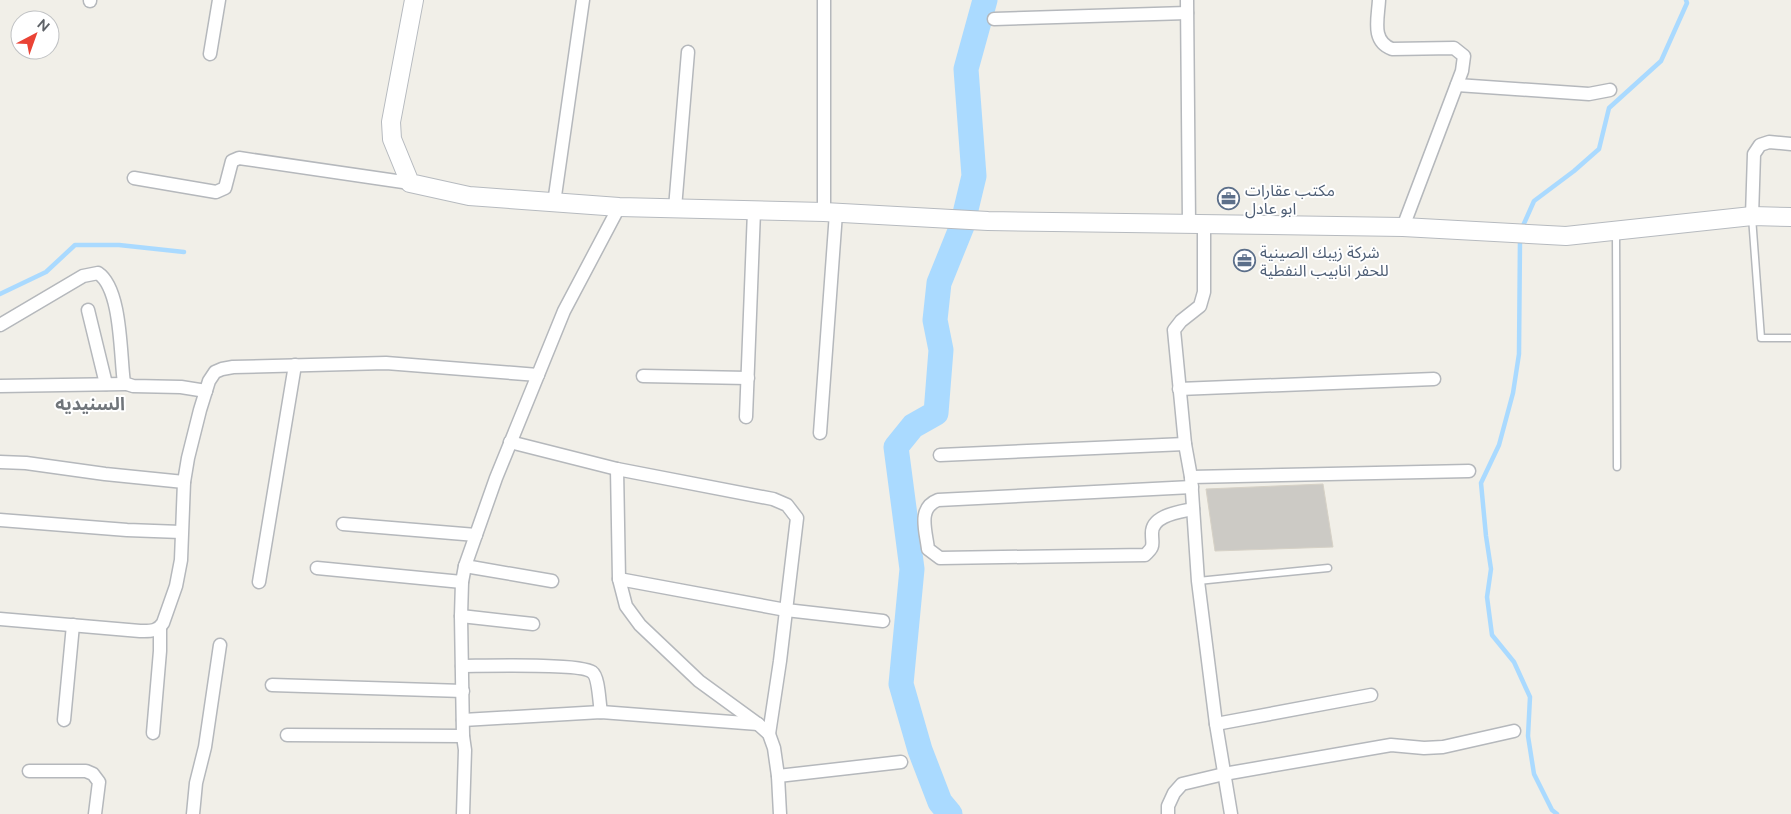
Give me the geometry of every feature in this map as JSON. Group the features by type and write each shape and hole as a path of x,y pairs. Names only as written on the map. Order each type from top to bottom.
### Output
{"main road":[{"path":"414,0 391,122 392,140 410,183 469,196 619,207 929,217 988,222 1196,223 1403,227 1566,236 1752,216 1791,217"}],"street":[{"path":"210,54 219,0"},
{"path":"554,203 582,0"},
{"path":"820,433 830,213 824,0"},
{"path":"1186,0 1196,223 1204,292 1200,306 1181,321 1174,330 1185,444 1191,482 1198,581 1216,724 1231,814"},
{"path":"1379,0 1378,36 1383,46 1392,49 1454,48 1464,56 1457,86 1403,227"},
{"path":"994,19 1187,13"},
{"path":"675,208 688,52"},
{"path":"1457,86 1589,94 1610,90"},
{"path":"1752,216 1754,154 1760,145 1769,142 1791,144"},
{"path":"134,178 216,192 225,188 232,161 239,158 410,183"},
{"path":"463,814 465,750 463,736 461,616 462,582 465,566 496,478 564,311 619,207"},
{"path":"746,417 754,210"},
{"path":"0,324 83,276 98,273 105,278 119,318 125,384"},
{"path":"88,310 106,384"},
{"path":"0,619 140,631 155,631 160,628 164,623 176,586 181,560 184,482 190,449 206,390 215,372 222,369 386,363 538,374"},
{"path":"259,582 295,366"},
{"path":"643,376 748,378"},
{"path":"1180,390 1434,379"},
{"path":"0,386 125,384 206,390"},
{"path":"510,442 617,468 773,499 787,505 797,518 769,734 774,748 778,776 780,814"},
{"path":"940,454 1185,444"},
{"path":"0,462 26,463 184,482"},
{"path":"617,468 619,579 626,606 640,625 699,681 769,734"},
{"path":"1193,509 1167,516 1158,521 1153,527 1154,543 1151,550 1145,554 940,558 928,549 924,517 926,508 930,503 938,500 1191,482 1469,472"},
{"path":"0,520 127,530 181,532"},
{"path":"343,524 476,536"},
{"path":"465,566 552,581"},
{"path":"317,568 462,582"},
{"path":"619,579 786,610 883,621"},
{"path":"461,616 533,624"},
{"path":"64,720 73,625"},
{"path":"153,733 160,651 160,628"},
{"path":"193,814 196,783 205,747 220,645"},
{"path":"462,666 583,668 591,671 597,677 601,712"},
{"path":"272,685 463,692"},
{"path":"1216,724 1371,695"},
{"path":"463,720 601,712 758,724"},
{"path":"1168,814 1168,806 1182,784 1224,774 1392,745 1424,748 1443,747 1514,731"},
{"path":"287,734 463,736"},
{"path":"778,776 901,762"},
{"path":"29,771 86,771 93,774 98,782 95,814"}],"lane":[{"path":"1752,216 1761,338 1791,338"},
{"path":"1616,230 1617,467"},
{"path":"1198,581 1328,568"}],"building":[{"name":"مكتب عقارات ابو عادل","path":"1237,192 1237,205 1222,206 1221,193"},
{"path":"1323,484 1333,547 1215,551 1206,489"}],"waterway":[{"path":"950,814 940,802 920,750 901,684 912,569 896,447 913,426 936,413 941,350 935,320 939,283 962,226 974,176 966,69 985,0"},
{"path":"1522,228 1534,201 1574,171 1599,149 1609,108 1661,61 1687,3 1686,0"},
{"path":"1520,238 1519,354 1513,393 1499,445 1481,483 1491,569 1487,597 1492,635 1514,662 1530,697 1528,736 1534,774 1552,810 1557,814"},
{"path":"0,294 46,272 75,245 119,245 184,252"}],"place":[{"name":"مكتب عقارات ابو عادل","path":"1229,199"},
{"name":"شركة زيبك الصينية للحفر انابيب النفطية","path":"1244,261"}],"district":[{"name":"السنيديه","path":"90,403"}]}
